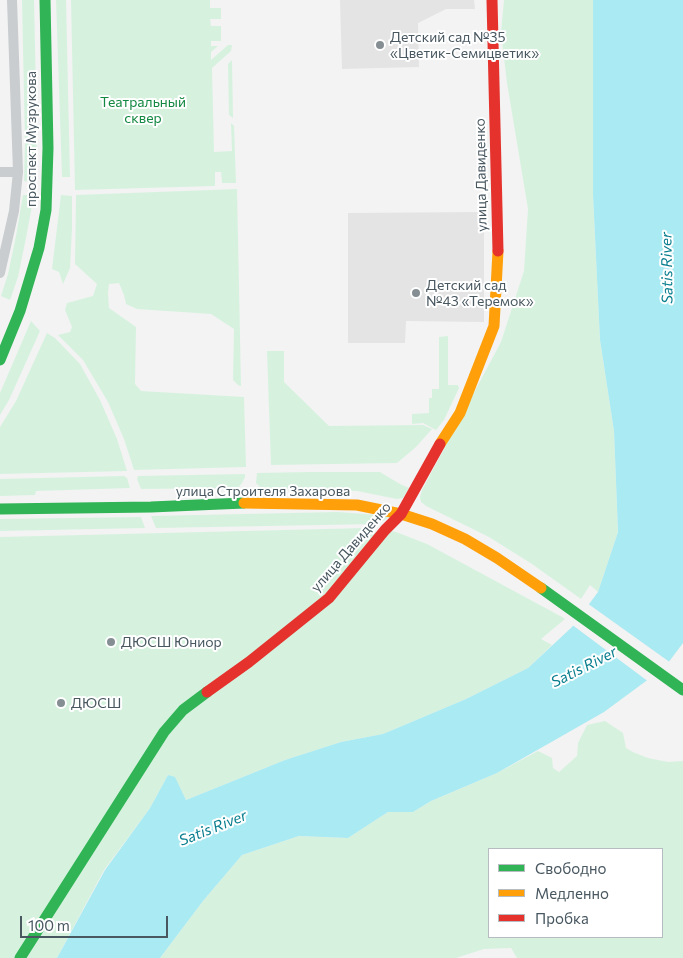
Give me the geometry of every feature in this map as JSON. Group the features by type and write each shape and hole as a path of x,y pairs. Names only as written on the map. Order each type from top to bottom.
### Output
{"street":[{"path":"0,273 14,211 18,172 12,0"},
{"name":"проспект Музрукова","path":"0,360 20,311 36,257 46,210 48,148 45,0"},
{"name":"улица Давиденко","path":"20,958 164,732 183,710 249,662 329,598 385,530 401,514 436,451 460,413 494,326 498,246 492,0"},
{"path":"0,172 18,172"},
{"name":"улица Строителя Захарова","path":"0,508 151,507 252,503 356,505 401,514 432,524 465,539 497,558 566,605 683,690"}],"shaded area":[{"name":"Детский сад №35 «Цветик-Семицветик»","path":"340,0 474,0 475,9 446,9 418,23 419,67 342,69"},
{"name":"Детский сад №43 «Теремок»","path":"484,212 484,322 406,321 405,343 348,343 348,213"}],"green space":[{"path":"22,0 34,0 37,139 34,182 24,181"},
{"path":"56,0 66,0 70,177 62,177"},
{"name":"Театральный сквер","path":"71,0 210,0 210,8 221,8 221,19 210,19 211,26 221,26 221,41 211,41 211,46 218,46 211,52 211,60 228,45 232,45 231,51 212,68 214,152 232,151 231,123 234,126 236,183 222,183 221,172 215,172 215,186 75,190"},
{"path":"504,0 593,0 593,195 600,340 614,431 618,532 598,592 590,585 581,599 532,564 489,537 426,506 421,502 420,497 501,342 524,271 528,209 507,83 501,32"},
{"path":"232,60 233,118 229,115 228,64"},
{"path":"237,189 241,386 233,380 234,329 211,314 137,309 126,304 119,283 109,284 108,293 109,308 136,327 135,384 141,391 244,397 246,467 134,470 124,439 108,402 83,360 58,335 70,332 72,327 65,310 67,303 93,296 97,284 75,264 76,195"},
{"path":"23,195 34,195 18,277 10,300 1,296 8,274"},
{"path":"61,195 72,196 70,268 63,284 59,272 52,269"},
{"path":"31,321 40,331 9,400 0,415 0,393"},
{"path":"47,333 55,338 80,364 100,400 117,439 127,471 0,474 0,427 16,401"},
{"path":"448,336 448,385 458,385 459,388 444,420 436,430 423,423 412,424 412,414 429,413 429,398 432,398 432,389 439,389 439,337"},
{"path":"267,351 284,351 284,382 329,426 423,425 432,429 416,447 397,463 271,465"},
{"path":"380,472 409,488 403,498 397,499 357,491 261,488 256,483 257,473"},
{"path":"245,474 238,488 141,489 137,479 138,476"},
{"path":"124,476 127,478 130,488 36,491 35,495 0,496 0,479"},
{"path":"338,512 391,516 378,524 156,528 151,516"},
{"path":"141,517 145,528 0,531 0,519"},
{"path":"366,528 378,533 385,530 396,532 427,544 562,617 565,619 541,639 552,645 528,668 466,699 383,734 341,742 285,760 186,800 175,778 168,775 150,808 104,870 57,958 0,958 0,537"},
{"path":"605,721 623,733 626,748 633,752 648,758 668,762 683,761 683,958 517,958 511,948 484,949 456,958 160,958 203,901 242,855 299,836 348,838 388,812 413,812 431,801 497,773 538,751 552,758 553,768 559,772 577,756 578,743 587,725"}],"water":[{"name":"Satis River","path":"593,0 683,0 683,643 665,667 604,712 497,773 431,801 413,812 388,812 348,838 299,836 242,855 203,901 160,958 57,958 105,870 150,808 168,775 175,777 186,800 285,760 341,742 383,734 466,699 528,668 572,627 598,592 618,532 614,431 600,340 593,195"}],"pier":[{"path":"587,603 671,663 649,682 571,624"}],"traffic: fast":[{"path":"0,360 20,311 39,248 46,210 48,148 45,0"},
{"path":"0,509 151,507 244,503"},
{"path":"541,588 683,690"},
{"path":"20,958 164,732 183,710 207,692"}],"traffic: slow":[{"path":"440,444 460,413 494,326 498,251"},
{"path":"244,503 357,505 401,514 432,524 465,539 541,588"}],"traffic: jam":[{"path":"492,0 498,251"},
{"path":"207,692 249,662 329,598 385,530 401,514 440,444"}],"place":[{"name":"Детский сад №35 «Цветик-Семицветик»","path":"380,45"},
{"name":"Детский сад №43 «Теремок»","path":"416,293"},
{"name":"ДЮСШ Юниор","path":"111,642"},
{"name":"ДЮСШ","path":"61,703"}]}
